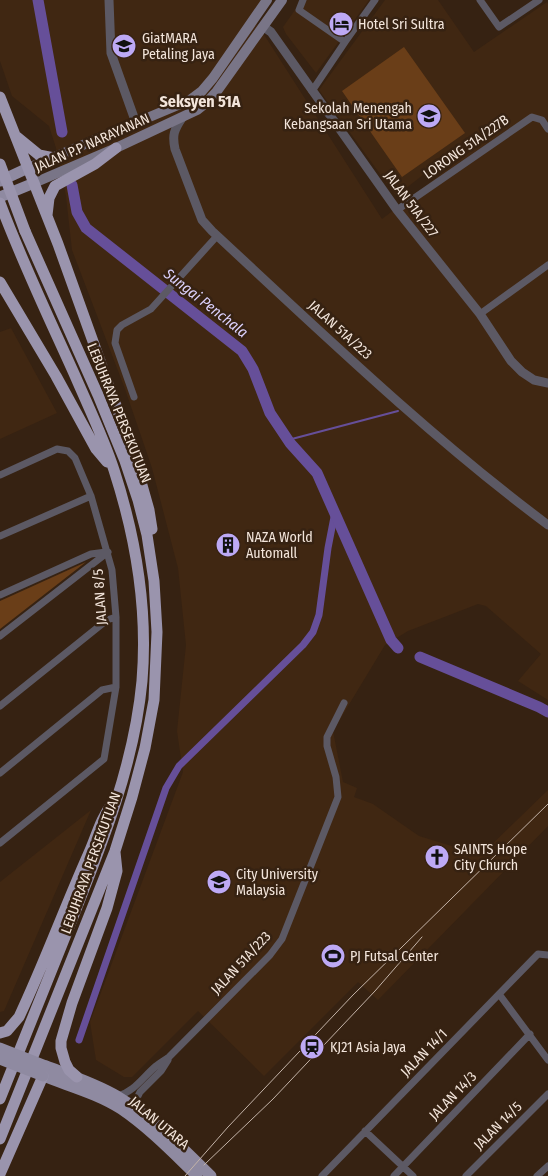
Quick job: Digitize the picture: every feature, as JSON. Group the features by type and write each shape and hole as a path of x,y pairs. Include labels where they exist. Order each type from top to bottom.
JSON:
{"highway":[{"path":"0,98 47,216 134,457 152,528 149,546"},
{"path":"15,136 39,155 54,158"},
{"path":"47,216 49,198 55,186 84,170 116,148"},
{"name":"LEBUHRAYA PERSEKUTUAN","path":"0,164 25,231 98,395 125,461 138,500 149,546 154,581 157,632 154,700 145,748 132,797 115,851 0,1139"},
{"name":"LEBUHRAYA PERSEKUTUAN","path":"0,203 86,400 113,468 130,526 137,562 144,634 142,681 135,728 119,794 101,848 0,1099"},
{"path":"0,282 56,376 96,449 113,468"},
{"path":"0,1033 8,1031 19,1017 63,910 93,844 103,815 119,794"},
{"path":"77,1077 65,1062 61,1041 72,1002 107,908 117,872 115,851"},
{"path":"0,1174 44,1070"}],"main road":[{"name":"JALAN P.P NARAYANAN","path":"28,168 190,100 202,91 268,0"},
{"name":"JALAN P.P NARAYANAN","path":"34,183 116,148 197,110 212,97 282,0"},
{"path":"0,180 28,168"},
{"path":"0,198 34,183"},
{"path":"0,1048 44,1070"},
{"path":"0,1059 44,1070"},
{"name":"JALAN UTARA","path":"44,1070 77,1077 118,1096 139,1111 211,1176"},
{"name":"JALAN UTARA","path":"44,1070 120,1108 197,1176"}],"street":[{"path":"109,0 110,49 136,124"},
{"path":"303,0 298,10 345,42"},
{"path":"312,91 375,0"},
{"path":"480,0 499,27 539,0"},
{"name":"JALAN 51A/227","path":"264,26 271,32 397,210 480,314 511,361 534,380 548,383"},
{"name":"LORONG 51A/227B","path":"397,210 532,117 542,120 548,129"},
{"name":"JALAN 51A/223","path":"182,118 173,137 175,149 202,220 216,236 456,452 548,525"},
{"path":"134,397 115,343 117,330 122,325 143,315 156,304 216,236"},
{"path":"480,314 548,265"},
{"name":"JALAN 8/5","path":"0,475 58,448 68,451 75,458 90,496 108,552 112,570 116,617 116,687 104,759 0,842"},
{"path":"0,536 90,496"},
{"path":"0,595 92,554 108,552"},
{"path":"0,636 108,552"},
{"path":"0,706 107,620 116,617"},
{"path":"0,773 102,690 116,687"},
{"name":"JALAN 51A/223","path":"118,1096 128,1093 136,1087 156,1066 169,1057 271,954 286,931 338,797 336,776 327,746 327,737 344,703"},
{"name":"JALAN 14/1","path":"322,1176 538,954 548,955"},
{"path":"499,994 548,1060"},
{"name":"JALAN 14/3","path":"394,1176 530,1034"},
{"name":"JALAN 51A/223","path":"139,1111 137,1104 140,1092 161,1071 169,1057"},
{"name":"JALAN 14/5","path":"466,1176 548,1094"},
{"path":"365,1131 413,1176"},
{"path":"537,1176 548,1166"}],"shaded area":[{"path":"0,0 262,0 252,16 382,219 479,145 473,136 396,196 319,90 385,0 438,0 474,52 547,2 548,4 548,700 518,681 541,654 486,606 478,604 408,631 385,645 333,731 343,782 357,788 354,797 373,804 419,836 481,855 548,790 548,826 378,1000 358,982 264,1076 198,1011 132,1077 124,1077 96,1060 90,1022 183,772 177,731 186,645 178,568 152,468 125,389 72,250 66,196 56,148 49,126 12,96 0,61"},
{"path":"302,0 369,0 316,73 286,34 283,27"},
{"path":"404,47 465,133 402,177 342,91"},
{"path":"11,328 57,413 0,439 0,332"},
{"path":"86,562 0,629 0,601"},
{"path":"91,810 4,1011 0,1012 0,882"}],"waterway":[{"name":"Sungai Penchala","path":"38,0 62,132"},
{"name":"Sungai Penchala","path":"72,185 77,212 86,228 242,351 253,369 270,413 290,443 317,473 391,640 398,648"},
{"path":"288,440 398,411"},
{"path":"79,1040 166,788 179,766 303,645 313,632 319,615 335,512"},
{"name":"Sungai Penchala","path":"420,657 548,712"}],"tram line":[{"path":"185,1176 228,1127 353,995 548,804"},
{"path":"204,1165 273,1099 375,991 422,937"}],"place":[{"name":"Hotel Sri Sultra","path":"341,24"},
{"name":"GiatMARA Petaling Jaya","path":"124,46"},
{"name":"Sekolah Menengah Kebangsaan Sri Utama","path":"429,116"},
{"name":"NAZA World Automall","path":"228,545"},
{"name":"SAINTS Hope City Church","path":"437,857"},
{"name":"City University Malaysia","path":"219,882"},
{"name":"PJ Futsal Center","path":"333,956"},
{"name":"KJ21 Asia Jaya","path":"312,1047"}],"district":[{"name":"Seksyen 51A","path":"200,101"}]}
